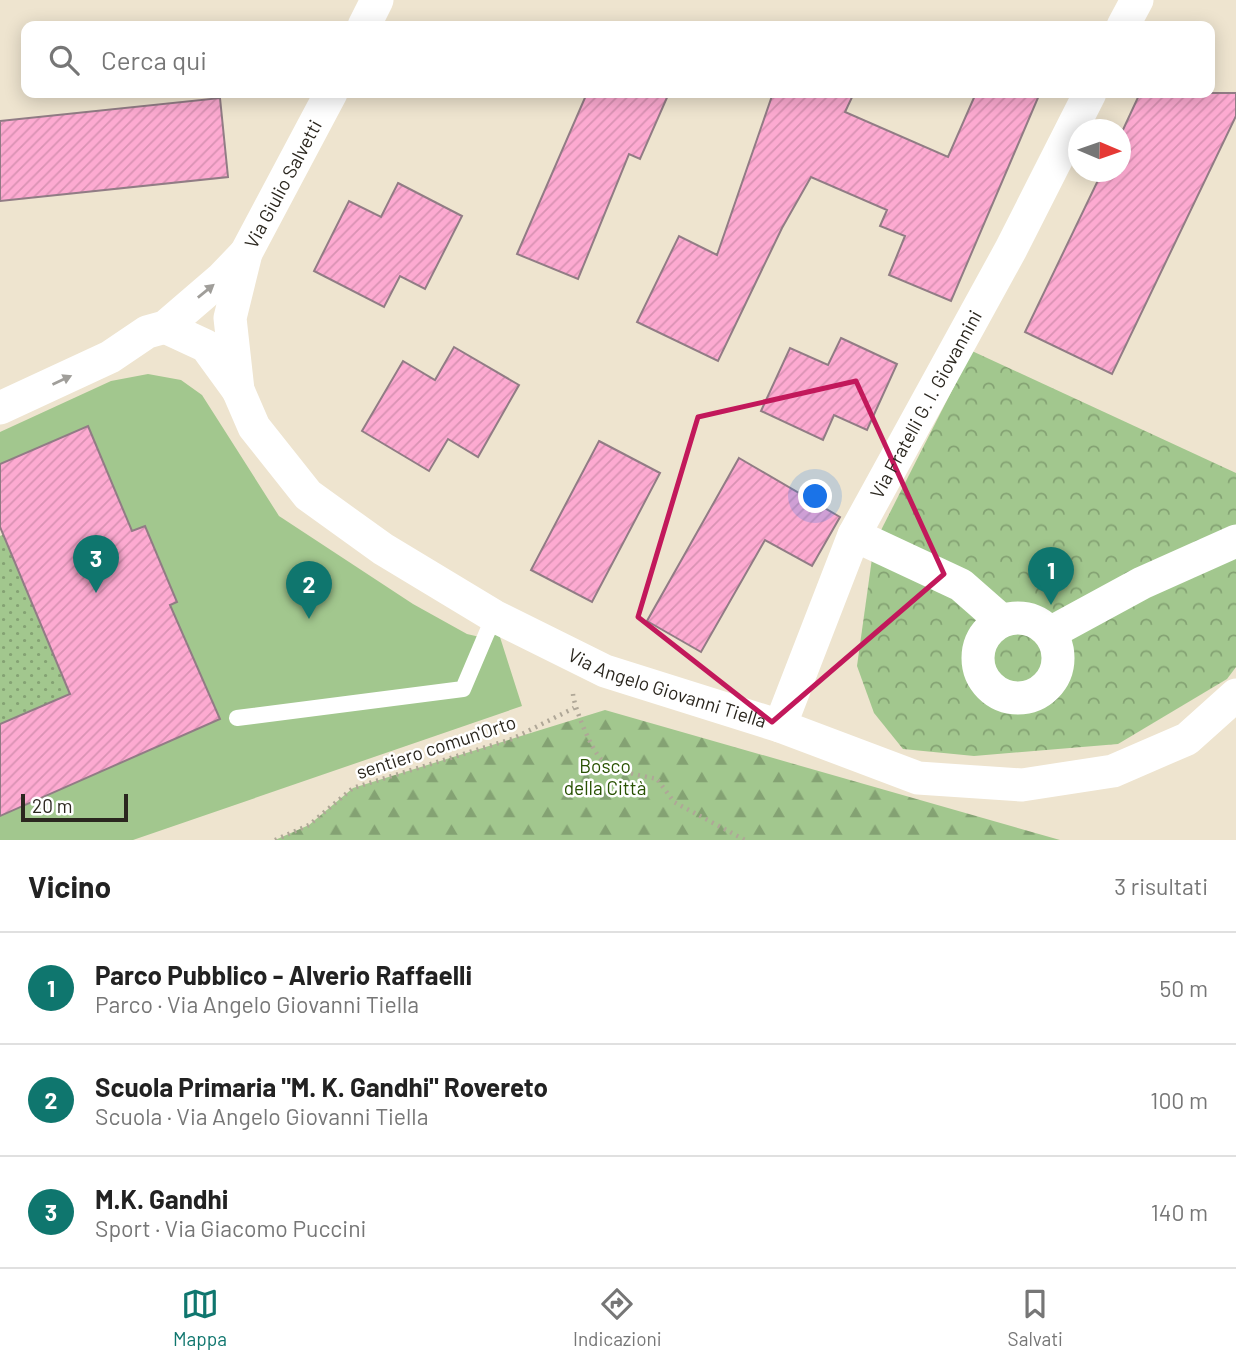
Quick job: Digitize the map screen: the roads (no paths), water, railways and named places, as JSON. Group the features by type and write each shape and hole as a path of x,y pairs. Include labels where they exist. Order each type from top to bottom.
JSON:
{"street":[{"path":"366,21 377,0"},
{"path":"1126,21 1137,0"},
{"name":"Via Giulio Salvetti","path":"230,318 246,253 328,98"},
{"name":"Via Fratelli G. I. Giovannini","path":"780,726 854,535 1011,249 1087,98"},
{"path":"0,408 110,357 147,332 165,327 222,278 246,253"},
{"name":"Via Angelo Giovanni Tiella","path":"230,318 238,390 254,427 308,495 383,550 494,616 605,671 780,726 918,778 1021,785 1113,771 1187,738 1236,695"},
{"path":"165,327 206,346 238,390"},
{"path":"854,535 961,585 1002,621"},
{"path":"1050,633 1142,583 1236,541"},
{"path":"1020,618 1033,620 1050,633 1059,661 1048,686 1036,695 1010,698 995,692 986,684 980,673 978,658 982,640 991,628 1002,621 1020,618"}],"lane":[{"path":"237,718 463,690 494,616"}],"place":[{"name":"M.K. Gandhi","path":"96,593"},
{"name":"Parco Pubblico - Alverio Raffaelli","path":"1051,605"},
{"name":"Scuola Primaria \"M. K. Gandhi\" Rovereto","path":"309,619"}],"park label":[{"name":"Bosco della Città","path":"605,777"}]}
